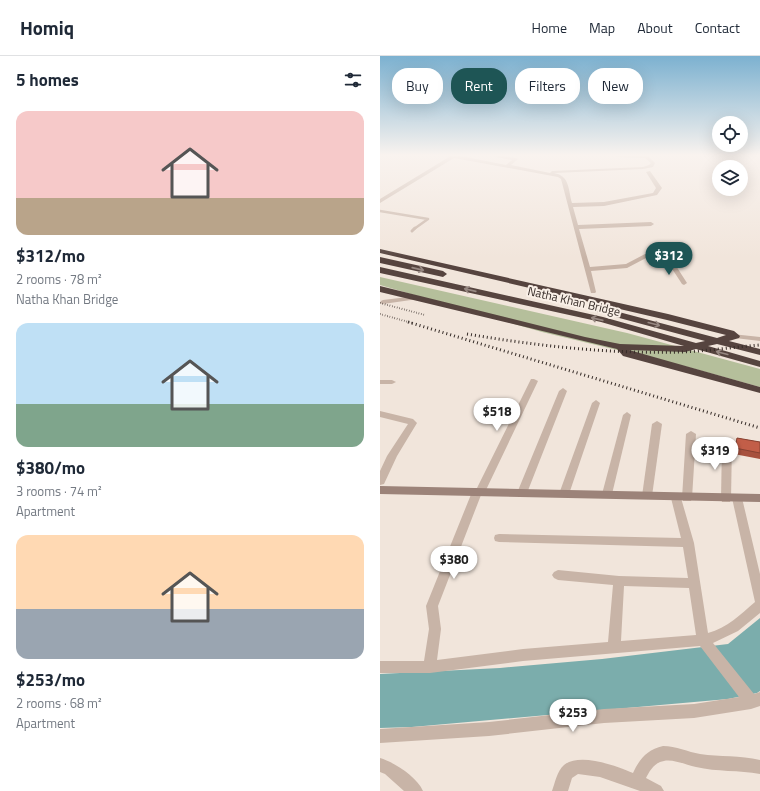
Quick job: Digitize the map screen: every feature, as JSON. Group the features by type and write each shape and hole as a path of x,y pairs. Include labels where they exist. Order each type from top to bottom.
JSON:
{"highway":[{"path":"380,252 668,317 730,333 735,336"},
{"name":"Natha Khan Bridge","path":"380,260 611,312 760,352"},
{"name":"Natha Khan Bridge","path":"380,270 603,320 760,364"},
{"path":"380,289 585,340 620,347 685,349 735,336"},
{"path":"620,347 627,354 760,390"}],"street":[{"path":"380,201 399,189"},
{"path":"566,189 593,292"},
{"path":"570,204 604,204 655,194 658,189"},
{"path":"576,227 651,224"},
{"path":"587,269 627,266 646,256 667,256 684,283"},
{"path":"383,300 407,300 416,298"},
{"path":"735,336 760,339"},
{"path":"430,667 435,630 432,606 478,492 534,381"},
{"path":"380,382 392,382"},
{"path":"522,493 563,392"},
{"path":"564,494 596,403"},
{"path":"380,414 410,421 413,424 392,456 380,481"},
{"path":"608,494 627,415"},
{"path":"646,496 657,424"},
{"path":"691,434 682,498 693,583 703,640 754,701"},
{"path":"727,443 732,498 760,599"},
{"path":"380,490 608,494 682,498 760,498"},
{"path":"499,538 688,543"},
{"path":"558,575 619,581 693,583"},
{"path":"614,648 619,581"},
{"path":"380,667 430,667 523,655 703,640 720,636 740,623 760,605"},
{"path":"380,736 488,729 604,716 694,711 754,701"},
{"path":"637,781 647,762 657,755 667,753 702,761 722,761 760,767"},
{"path":"380,765 389,768 414,791"},
{"path":"560,791 566,775 571,769 578,767 610,772 637,781 656,791"}],"lane":[{"path":"380,211 428,219 412,231"}],"green space":[{"path":"380,277 627,333 760,369 760,387 688,367 542,332 380,285"}],"water":[{"path":"760,618 760,691 757,693 728,699 412,727 380,728 380,674 500,668 602,659 728,644"}],"building":[{"path":"737,438 760,442 760,453 735,448"}],"railway":[{"path":"380,303 425,315"},
{"path":"380,314 412,323"},
{"path":"408,322 760,428"},
{"path":"467,334 520,342 627,352 691,351 760,345"}]}
